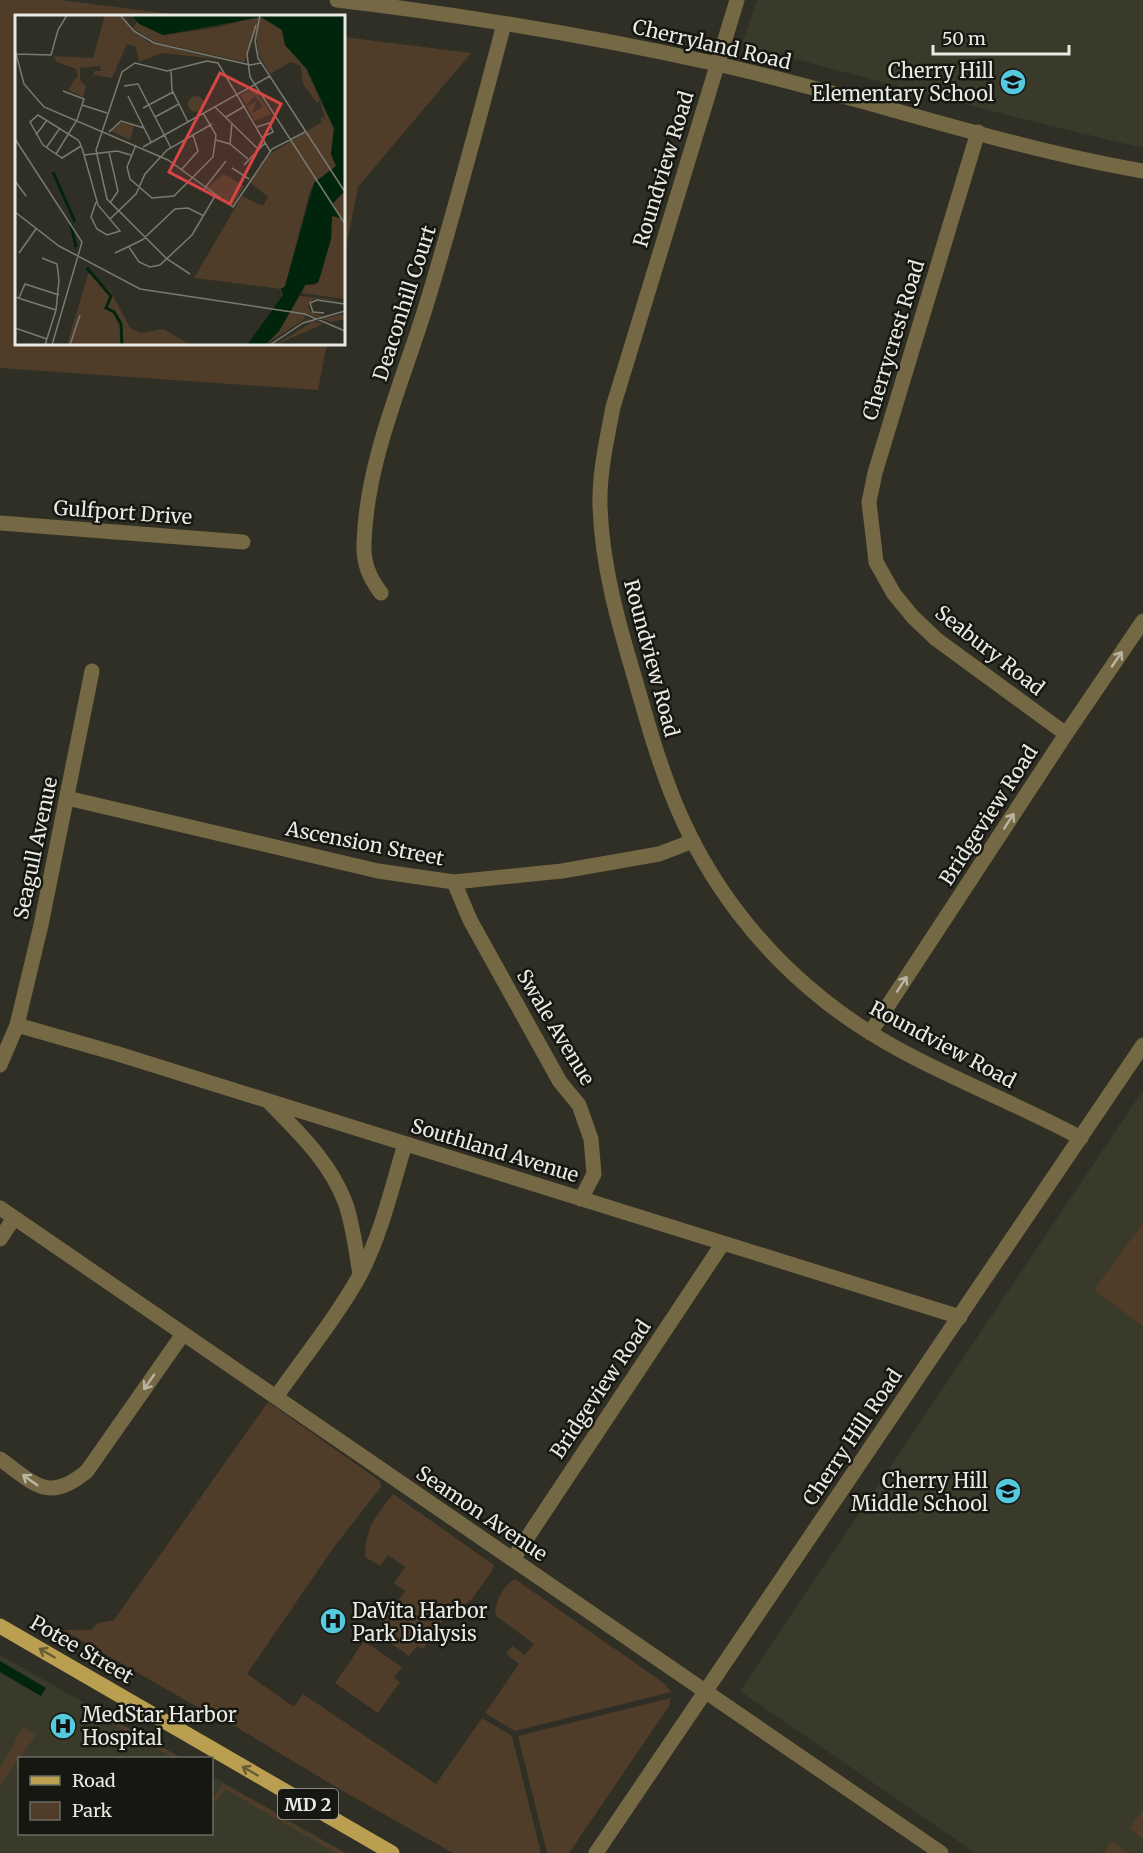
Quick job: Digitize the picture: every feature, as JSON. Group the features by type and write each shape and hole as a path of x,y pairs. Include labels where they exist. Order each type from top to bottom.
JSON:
{"main road":[{"name":"Potee Street","path":"0,1626 392,1853"}],"street":[{"name":"Cherryland Road","path":"337,0 504,24 717,64 978,132 1040,151 1143,171"},
{"name":"Roundview Road","path":"737,0 613,407 603,456 600,504 605,559 614,608 659,760 676,806 715,879 737,911 777,959 825,1001 870,1033 967,1084 1081,1138"},
{"name":"Deaconhill Court","path":"381,593 371,579 366,566 364,545 371,482 382,437 445,246 504,24"},
{"name":"Cherrycrest Road","path":"876,562 869,501 874,474 978,132"},
{"name":"Gulfport Drive","path":"0,524 243,542"},
{"name":"Seabury Road","path":"876,562 894,594 913,617 936,639 1066,734"},
{"name":"Bridgeview Road","path":"870,1033 1143,621"},
{"name":"Seagull Avenue","path":"0,1065 17,1025 41,925 93,671"},
{"name":"Ascension Street","path":"67,798 378,871 454,882 562,872 659,854 693,841"},
{"name":"Swale Avenue","path":"454,882 470,920 554,1072 579,1105 591,1140 594,1174 581,1199"},
{"name":"Southland Avenue","path":"17,1025 115,1053 960,1317"},
{"name":"Cherry Hill Road","path":"596,1853 1143,1045"},
{"path":"268,1101 310,1144 328,1169 345,1203 360,1274"},
{"path":"276,1397 340,1308 360,1274 374,1244 405,1144"},
{"name":"Seamon Avenue","path":"0,1208 941,1853"},
{"path":"0,1239 14,1218"},
{"name":"Bridgeview Road","path":"513,1559 723,1243"},
{"path":"0,1459 40,1487 52,1489 65,1486 87,1471 183,1334"}],"shaded area":[{"name":"Cherry Hill Elementary School","path":"757,0 1143,0 1143,148 742,45"},
{"name":"Cherry Hill Middle School","path":"1143,1090 1143,1853 975,1853 740,1691"},
{"name":"MedStar Harbor Hospital","path":"0,1655 180,1757 18,1757 18,1835 213,1835 213,1777 346,1853 0,1853"},
{"path":"0,1661 46,1688 41,1696 0,1672"}],"green space":[{"path":"0,0 60,0 180,15 15,15 15,345 327,345 318,390 0,368"},
{"path":"345,37 471,53 358,187 345,254"},
{"path":"1143,1223 1143,1326 1094,1290"},
{"path":"268,1402 380,1481 381,1487 334,1547 247,1674 294,1707 303,1694 436,1784 482,1718 512,1736 541,1853 453,1853 341,1790 213,1713 206,1712 63,1630 91,1630 98,1623 114,1620"},
{"path":"393,1494 494,1565 472,1599 442,1621 423,1649 417,1646 409,1656 390,1643 396,1634 382,1622 405,1591 394,1583 405,1567 388,1555 380,1566 365,1557 370,1529 376,1516"},
{"path":"515,1579 665,1684 671,1692 515,1731 485,1713 519,1664 506,1654 512,1646 525,1655 534,1644 496,1616 496,1606 500,1595"},
{"path":"364,1641 402,1667 394,1678 400,1682 378,1713 335,1683"},
{"path":"671,1698 669,1706 569,1853 547,1853 518,1736"},
{"path":"85,1704 179,1757 171,1757 83,1707"},
{"path":"23,1727 36,1735 20,1757 18,1757 18,1760 0,1786 0,1768"},
{"path":"223,1784 345,1853 336,1853 225,1789 216,1802 213,1799"},
{"path":"1143,1810 1143,1839 1129,1828"},
{"path":"1112,1841 1127,1853 1103,1853"}],"place":[{"name":"Cherry Hill Elementary School","path":"1013,82"},
{"name":"Cherry Hill Middle School","path":"1008,1491"},
{"name":"DaVita Harbor Park Dialysis","path":"333,1621"},
{"name":"MedStar Harbor Hospital","path":"63,1726"}]}
